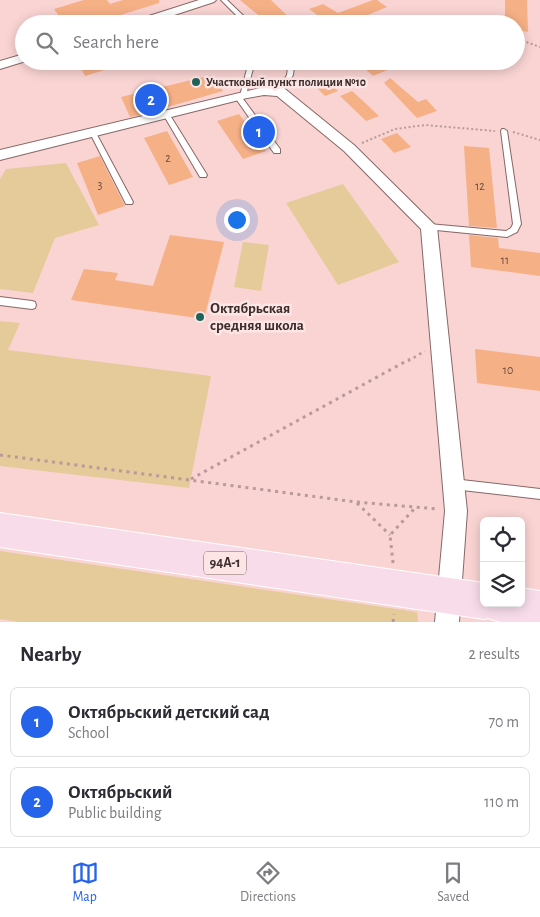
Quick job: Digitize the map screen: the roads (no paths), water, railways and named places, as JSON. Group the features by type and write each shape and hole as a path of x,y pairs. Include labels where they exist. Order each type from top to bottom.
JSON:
{"main road":[{"name":"94А-1","path":"0,530 394,588 448,609 480,602"},
{"path":"522,607 540,610"}],"street":[{"path":"161,15 210,0"},
{"path":"0,65 15,61"},
{"path":"0,155 240,96 264,91 280,92 349,148 430,227 452,484 456,511 448,609"}],"lane":[{"path":"224,0 240,15"},
{"path":"249,70 240,96 277,151"},
{"path":"280,92 291,70"},
{"path":"166,114 203,175"},
{"path":"430,227 507,234 514,230 517,224 504,131"},
{"path":"93,133 128,202"},
{"path":"0,301 32,305"},
{"path":"452,484 540,494"}],"place":[{"name":"Участковый пункт полиции №10","path":"196,82"},
{"name":"Октябрьский","path":"151,100"},
{"name":"Октябрьский детский сад","path":"259,132"},
{"name":"Октябрьская средняя школа","path":"200,317"}]}
